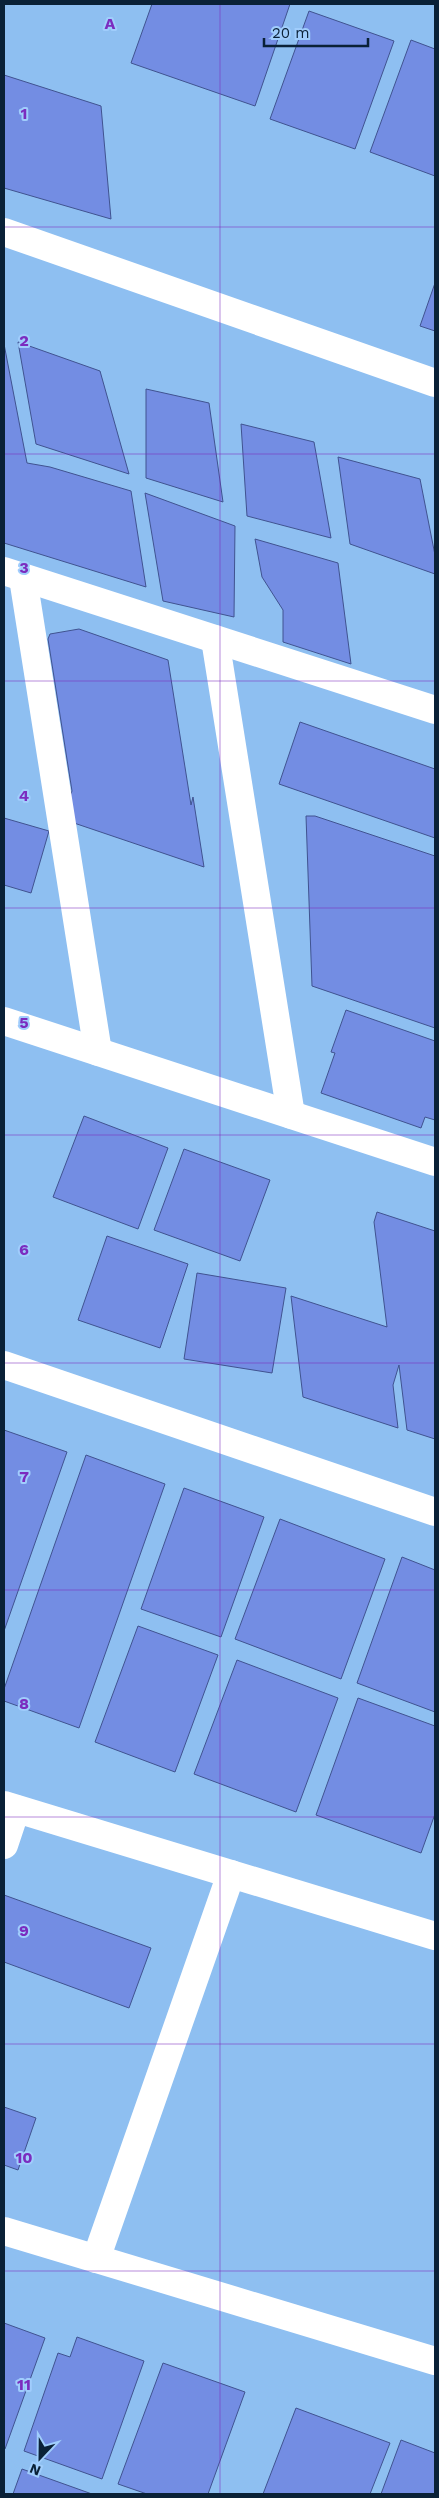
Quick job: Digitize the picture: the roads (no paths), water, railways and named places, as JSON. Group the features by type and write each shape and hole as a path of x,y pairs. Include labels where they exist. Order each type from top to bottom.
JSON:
{"street":[{"path":"4,232 435,383"},
{"path":"98,1052 13,574 435,710"},
{"path":"215,639 291,1115"},
{"path":"4,1021 435,1162"},
{"path":"4,1365 435,1512"},
{"path":"4,1845 10,1807 435,1936"},
{"path":"96,2259 231,1874"},
{"path":"4,2231 435,2361"}]}
